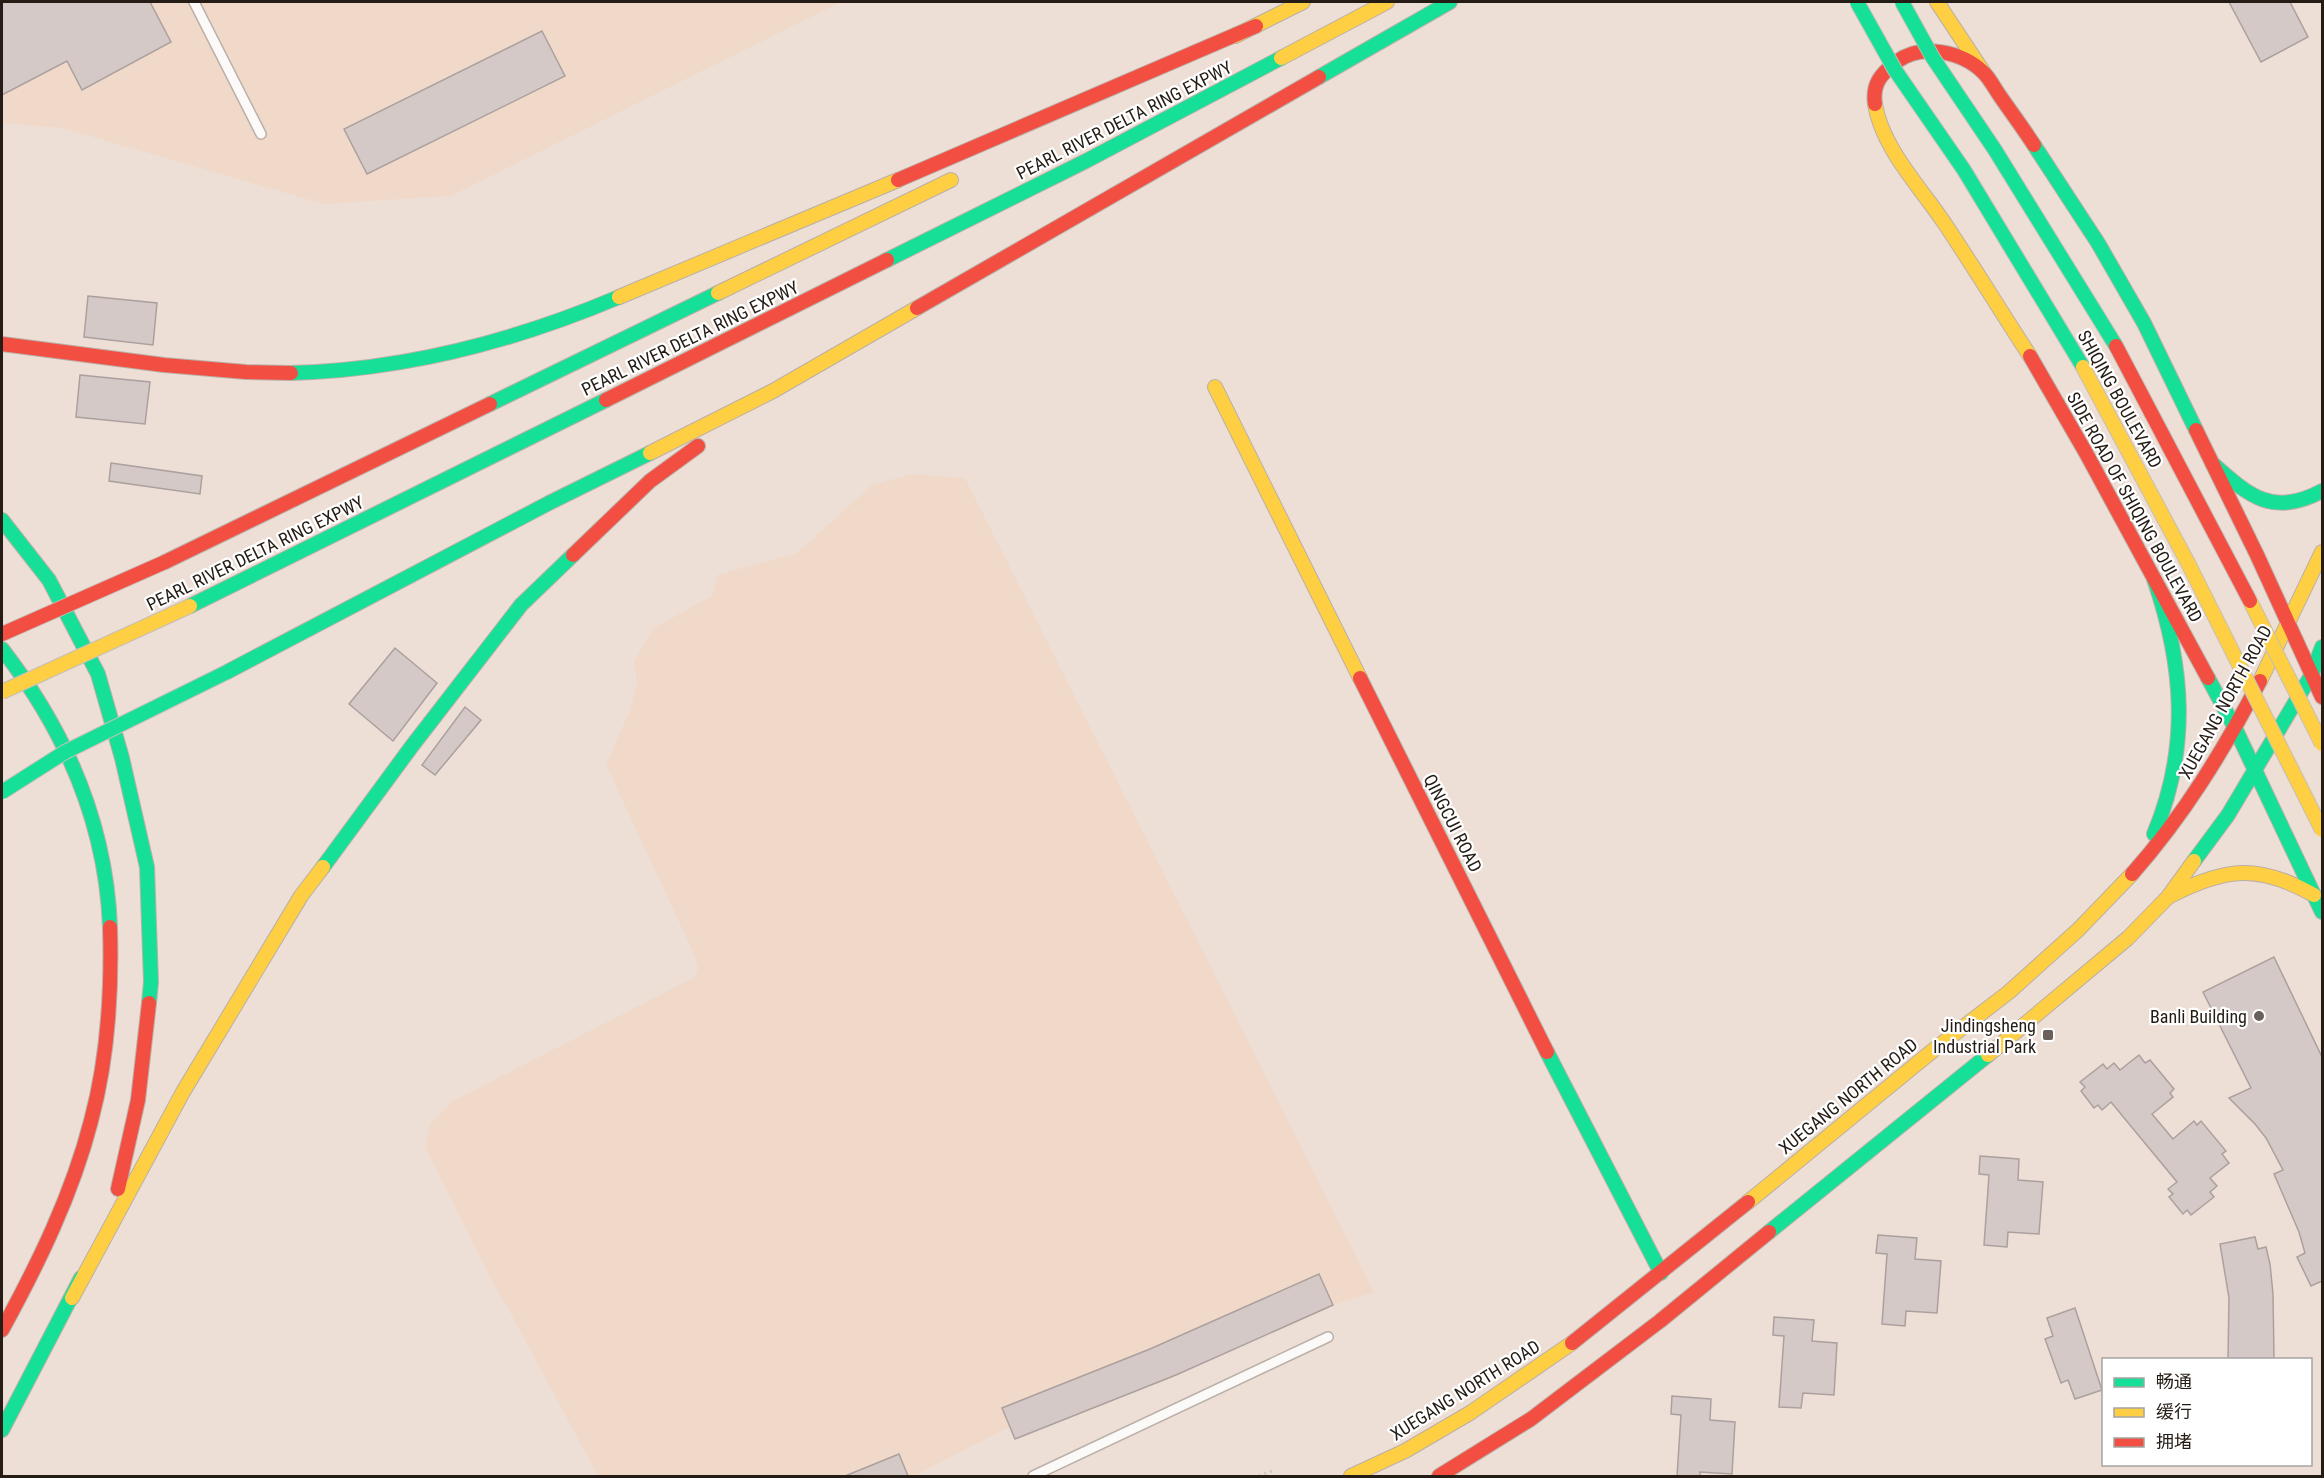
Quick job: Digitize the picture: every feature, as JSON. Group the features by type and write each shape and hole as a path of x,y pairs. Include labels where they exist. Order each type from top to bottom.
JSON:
{"main road":[{"name":"PEARL RIVER DELTA RING EXPWY","path":"1080,117 1303,2"},
{"name":"PEARL RIVER DELTA RING EXPWY","path":"2,692 190,606 1086,161 1387,2"},
{"path":"2,792 65,752 227,672 538,509 773,391 1450,2"},
{"name":"SHIQING BOULEVARD","path":"1857,2 1895,70 1964,170 2080,360 2188,563 2322,830"},
{"name":"SHIQING BOULEVARD","path":"1902,2 1934,58 1995,150 2114,342 2221,543 2322,744"},
{"path":"1937,2 2098,243 2144,323 2322,697"},
{"path":"2,344 130,361 248,373 296,374 390,363 524,334 562,321 1099,95 1256,26"},
{"name":"SIDE ROAD OF SHIQING BOULEVARD","path":"1984,73 1966,61 1947,53 1925,51 1903,57 1881,74 1874,96 1877,117 1885,138 1946,225 2042,375 2235,728 2322,912"},
{"name":"PEARL RIVER DELTA RING EXPWY","path":"2,634 165,562 963,174"},
{"name":"QINGCUI ROAD","path":"1215,387 1574,1106 1661,1273"},
{"path":"2,1430 183,1092 301,896 412,746 521,605 650,481 773,391"},
{"path":"2213,464 2248,492 2268,503 2283,505 2302,501 2322,491"},
{"path":"2,520 49,580 98,674 122,758 147,867 151,981 138,1100 114,1207 72,1298"},
{"name":"XUEGANG NORTH ROAD","path":"1351,1476 1405,1451 1470,1413 1570,1344 1661,1273 1936,1048 1981,1016 2086,923 2153,850 2198,789 2235,728 2289,624 2322,552"},
{"path":"2137,867 2157,828 2171,786 2177,742 2179,705 2177,669 2170,632 2154,579"},
{"path":"1439,1476 1531,1419 1660,1321 2075,984 2128,938 2168,897 2228,815 2312,674 2322,647"},
{"path":"2,649 16,666 47,715 73,765 90,810 102,859 108,909 109,969 107,1034 93,1115 66,1197 32,1277 2,1330"},
{"path":"2168,897 2207,879 2245,871 2283,879 2313,895"}],"lane":[{"path":"194,2 261,134"},
{"path":"1033,1476 1328,1337"}],"path":[{"path":"1259,1476 1274,1470"}],"shaded area":[{"path":"2,2 841,2 451,196 324,204 62,128 2,123"},
{"path":"912,474 965,478 1374,1292 1333,1305 1163,1380 1015,1439 1009,1427 914,1476 598,1476 490,1277 425,1147 430,1124 451,1102 693,978 698,968 694,954 606,765 630,710 637,683 634,661 654,628 712,596 717,575 797,553 872,485"}],"building":[{"path":"2,2 150,2 171,42 82,90 67,61 2,95"},
{"path":"2229,2 2290,2 2308,37 2261,62"},
{"path":"542,31 565,76 367,174 344,129"},
{"path":"88,296 157,303 153,345 84,337"},
{"path":"80,375 150,382 145,424 76,417"},
{"path":"111,463 202,476 200,494 109,481"},
{"path":"395,648 437,683 393,741 349,704"},
{"path":"465,707 481,720 435,775 422,765"},
{"path":"2274,957 2322,1057 2322,1281 2311,1286 2297,1257 2305,1253 2299,1232 2274,1174 2283,1170 2266,1138 2229,1098 2251,1088 2203,992"},
{"path":"2139,1055 2145,1063 2150,1060 2174,1089 2170,1093 2173,1097 2152,1114 2173,1139 2194,1121 2197,1125 2201,1121 2226,1151 2222,1154 2229,1163 2210,1178 2217,1186 2210,1192 2214,1197 2191,1215 2187,1210 2183,1214 2169,1197 2173,1194 2168,1189 2177,1182 2111,1102 2102,1110 2098,1105 2094,1108 2081,1091 2085,1087 2080,1082 2103,1064 2107,1069 2114,1063 2120,1070"},
{"path":"1980,1156 2019,1159 2018,1180 2043,1182 2039,1234 2008,1232 2007,1247 1984,1245 1989,1175 1979,1174"},
{"path":"1878,1235 1917,1238 1915,1259 1941,1261 1937,1313 1906,1311 1905,1326 1882,1324 1887,1254 1876,1253"},
{"path":"2255,1237 2258,1249 2266,1247 2273,1294 2274,1358 2228,1358 2229,1298 2220,1244"},
{"path":"1319,1274 1333,1305 1176,1375 1015,1439 1002,1408 1150,1349"},
{"path":"2075,1308 2102,1390 2075,1399 2068,1380 2061,1383 2045,1339 2053,1336 2047,1318"},
{"path":"1774,1317 1814,1320 1812,1341 1837,1343 1834,1395 1803,1393 1801,1408 1779,1407 1784,1336 1773,1335"},
{"path":"1672,1396 1711,1399 1710,1420 1735,1422 1732,1474 1700,1472 1700,1476 1677,1476 1681,1415 1671,1414"},
{"path":"899,1454 908,1476 845,1476"}],"traffic: fast":[{"path":"1319,77 1450,2"},
{"path":"1857,2 1895,70 1964,170 2083,367"},
{"path":"1902,2 1933,58 1995,150 2116,346"},
{"path":"887,260 1086,161 1281,58"},
{"path":"2034,145 2098,243 2144,323 2196,430"},
{"path":"490,404 718,293"},
{"path":"291,373 376,366 459,350 540,327 619,297"},
{"path":"190,606 606,400"},
{"path":"227,672 549,503 650,453"},
{"path":"2213,464 2239,486 2263,500 2276,503 2290,502 2305,499 2322,491"},
{"path":"2,520 49,580 98,674 122,758 147,867 151,982 149,1003"},
{"path":"323,867 412,746 521,605 573,555"},
{"path":"2154,579 2172,643 2179,707 2178,738 2173,770 2166,802 2154,834"},
{"path":"2194,861 2228,815 2312,674 2322,647"},
{"path":"2,649 45,712 78,780 91,815 100,852 107,889 110,927"},
{"path":"2,792 65,752 227,672"},
{"path":"2208,678 2235,728 2322,912"},
{"path":"1547,1052 1661,1273"},
{"path":"1769,1232 1988,1055"},
{"path":"2,1430 81,1278"}],"traffic: slow":[{"path":"1235,36 1303,2"},
{"path":"1281,58 1387,2"},
{"path":"1937,2 1984,73"},
{"path":"1875,104 1879,121 1895,153 1947,227 2030,356"},
{"path":"619,297 898,180"},
{"path":"718,293 951,180"},
{"path":"650,453 773,391 917,308"},
{"path":"2083,367 2188,563 2322,830"},
{"path":"1215,387 1360,678"},
{"path":"2260,681 2322,552"},
{"path":"2250,601 2322,744"},
{"path":"2,692 190,606"},
{"path":"1988,1055 2128,938 2168,897 2194,861"},
{"path":"72,1298 183,1092 301,896 323,867"},
{"path":"2170,896 2208,879 2242,873 2276,878 2314,895"},
{"path":"1748,1202 1936,1048 2009,992 2078,930 2132,874"},
{"path":"1351,1476 1405,1451 1470,1413 1572,1343"}],"traffic: jam":[{"path":"898,180 1256,26"},
{"path":"1875,104 1876,85 1896,62 1906,56 1929,51 1953,55 1975,65 1986,75 2034,145"},
{"path":"917,308 1319,77"},
{"path":"606,400 887,260"},
{"path":"2,344 164,365 246,372 291,373"},
{"path":"2116,346 2250,601"},
{"path":"2030,356 2086,453 2208,678"},
{"path":"165,562 490,404"},
{"path":"2196,430 2257,555 2322,697"},
{"path":"573,555 650,481 698,446"},
{"path":"2,634 165,562"},
{"path":"1360,678 1547,1052"},
{"path":"2132,874 2169,828 2202,781 2260,681"},
{"path":"2,1330 53,1228 74,1176 91,1121 108,1025 110,927"},
{"path":"118,1189 138,1100 149,1003"},
{"path":"1572,1343 1748,1202"},
{"path":"1439,1476 1531,1419 1660,1321 1769,1232"}],"place":[{"name":"Banli Building","path":"2259,1016"},
{"name":"Jindingsheng Industrial Park","path":"2048,1035"}]}
